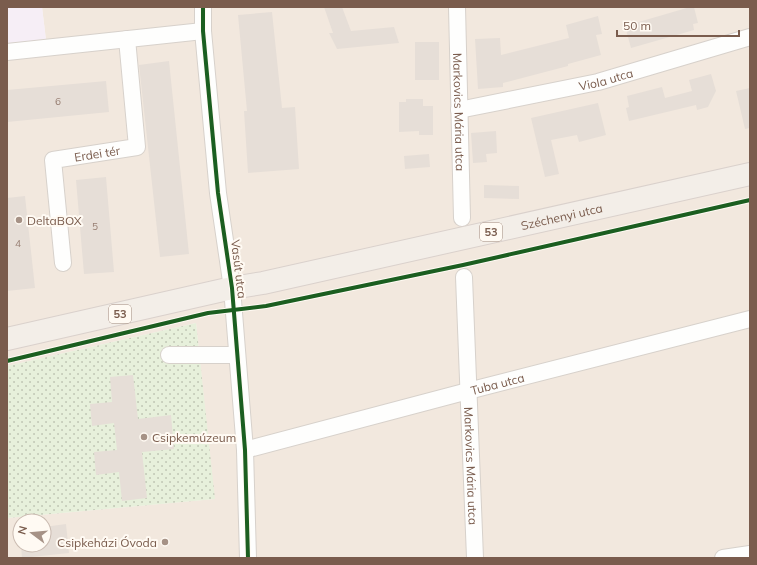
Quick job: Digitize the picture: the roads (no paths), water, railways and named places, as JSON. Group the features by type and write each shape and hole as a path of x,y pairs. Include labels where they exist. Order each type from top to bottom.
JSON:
{"main road":[{"name":"Széchenyi utca","path":"232,288 263,283 750,174"},
{"name":"53","path":"7,339 232,288"}],"street":[{"name":"Vasút utca","path":"202,7 218,193 232,288 245,450 248,558"},
{"name":"Markovics Mária utca","path":"457,7 462,218"},
{"path":"7,52 203,31"},
{"name":"Viola utca","path":"459,110 598,82 750,37"},
{"name":"Erdei tér","path":"63,263 53,160 137,147 127,39"},
{"name":"Markovics Mária utca","path":"464,277 475,558"},
{"name":"Tuba utca","path":"245,450 750,319"},
{"path":"169,355 237,355"},
{"path":"723,558 750,554"}],"place":[{"name":"DeltaBOX","path":"19,220"},
{"name":"Csipkemúzeum","path":"144,437"},
{"name":"Csipkeházi Óvoda","path":"165,542"}]}
